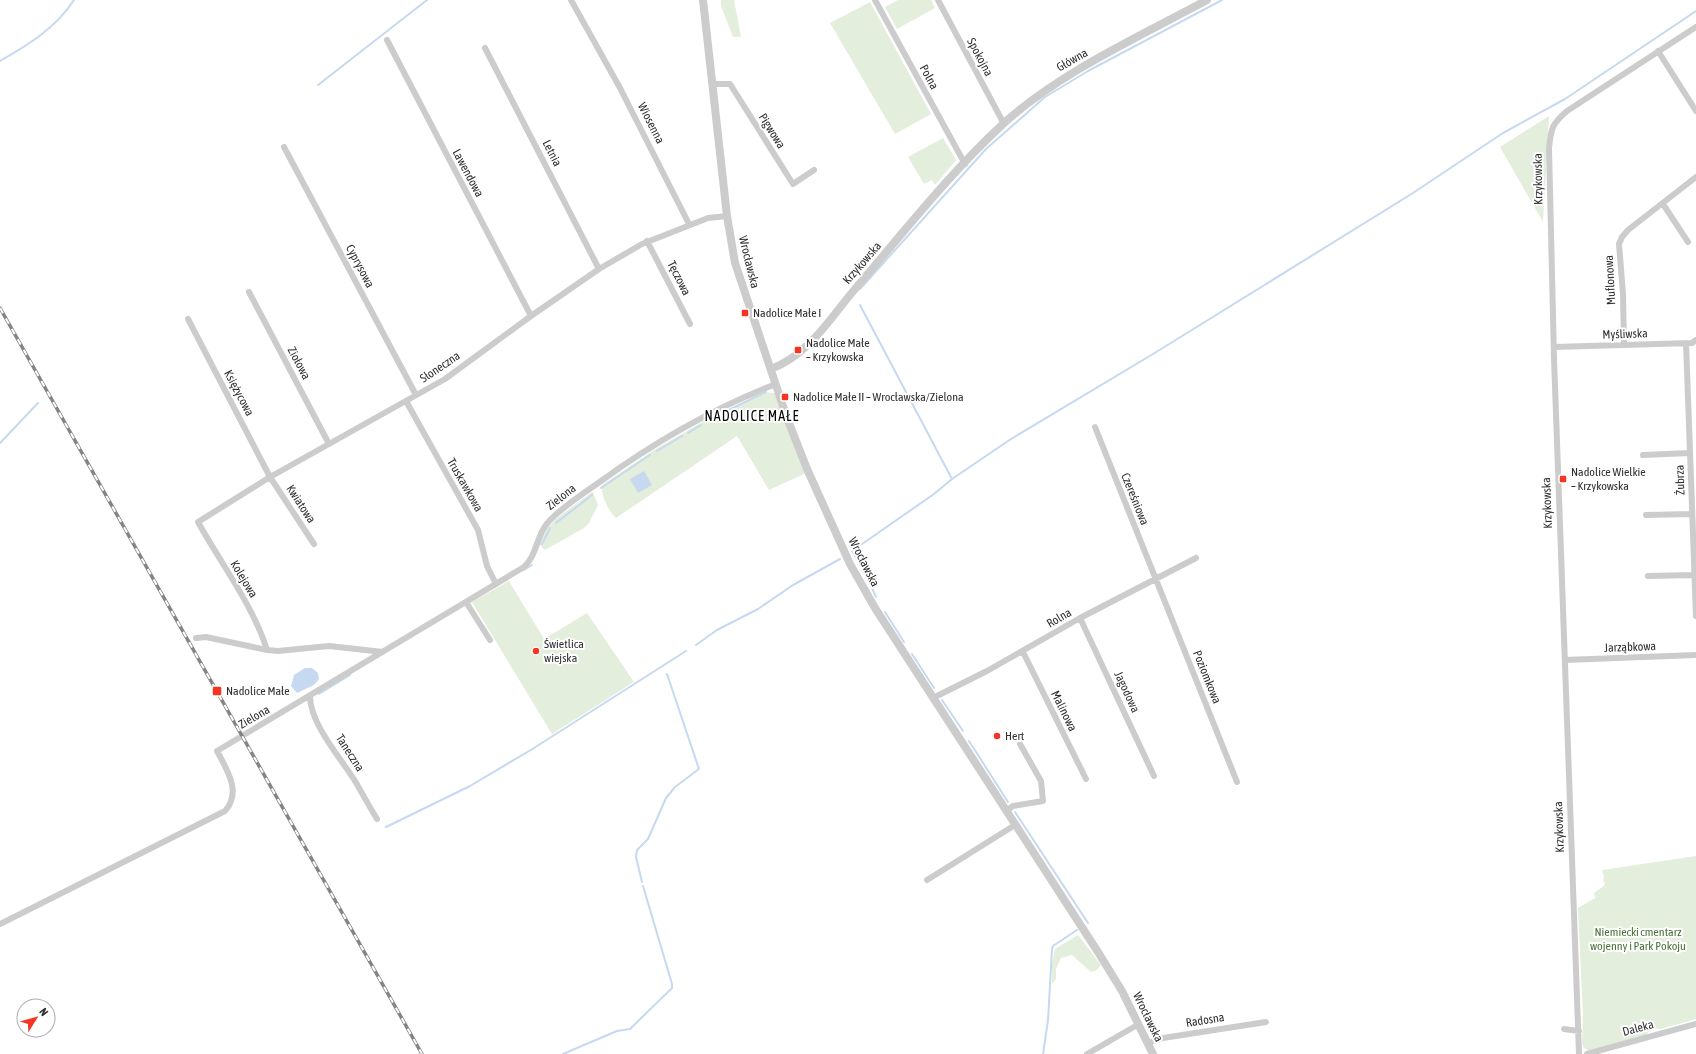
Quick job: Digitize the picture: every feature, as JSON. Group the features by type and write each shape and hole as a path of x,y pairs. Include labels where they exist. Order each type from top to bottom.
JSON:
{"street":[{"name":"Wiosenna","path":"571,0 620,88 690,224"},
{"name":"Wrocławska","path":"703,0 727,216 734,263 787,418 807,469 850,564 888,629 1094,945 1122,991 1153,1054"},
{"name":"Polna","path":"875,0 965,164"},
{"name":"Spokojna","path":"938,0 1004,124"},
{"name":"Główna","path":"965,164 1004,124 1058,82 1086,65 1207,0"},
{"name":"Krzykowska","path":"1579,1054 1554,347 1549,148 1551,129 1556,120 1567,111 1696,27"},
{"name":"Lawendowa","path":"387,40 530,316"},
{"name":"Letnia","path":"485,48 599,269"},
{"path":"1658,51 1696,111"},
{"name":"Pigwowa","path":"712,84 730,84 793,184 814,170"},
{"name":"Cyprysowa","path":"284,147 416,395"},
{"name":"Krzykowska","path":"771,369 780,365 810,344 948,181 965,164"},
{"name":"Muflonowa","path":"1624,345 1623,294 1619,244 1622,237 1628,230 1696,178"},
{"path":"1663,204 1688,242"},
{"path":"690,224 708,218 727,216"},
{"name":"Słoneczna","path":"198,522 270,477 445,379 530,316 599,269 647,241 690,224"},
{"name":"Tęczowa","path":"647,241 690,324"},
{"name":"Ziołowa","path":"250,292 329,444"},
{"name":"Księżycowa","path":"188,319 270,477"},
{"name":"Myśliwska","path":"1554,347 1693,343"},
{"name":"Żubrza","path":"1693,343 1690,453 1696,616"},
{"name":"Zielona","path":"0,924 225,811 233,800 233,786 217,751 310,697 517,572 531,560 539,538 549,521 625,464 682,429 756,392 776,384"},
{"name":"Truskawkowa","path":"406,401 478,530 487,566 496,584"},
{"name":"Czereśniowa","path":"1095,427 1155,580"},
{"path":"1643,455 1690,453"},
{"name":"Kwiatowa","path":"270,477 314,544"},
{"path":"1646,515 1692,514"},
{"name":"Kolejowa","path":"198,522 247,606 263,638 267,650"},
{"name":"Rolna","path":"934,701 1023,652 1080,618 1196,558"},
{"path":"1648,576 1695,575"},
{"name":"Poziomkowa","path":"1155,580 1238,782"},
{"path":"466,602 490,640"},
{"name":"Jagodowa","path":"1080,618 1154,776"},
{"path":"196,638 206,637 267,650 329,646 383,652"},
{"name":"Malinowa","path":"1023,652 1086,779"},
{"name":"Jarząbkowa","path":"1565,660 1696,655"},
{"name":"Taneczna","path":"310,697 310,706 324,733 355,781 377,819"},
{"path":"1006,811 1013,806 1043,801 1041,781 1020,744"},
{"path":"927,880 1015,825"},
{"name":"Radosna","path":"1148,1043 1163,1038 1266,1022"},
{"path":"1087,1054 1139,1024"},
{"name":"Daleka","path":"1587,1054 1696,1024"},
{"path":"1564,1029 1578,1031"}],"green space":[{"path":"721,0 734,0 741,37 733,37 721,6"},
{"path":"898,0 931,0 935,8 897,29 885,7"},
{"path":"870,2 931,114 895,134 830,23"},
{"path":"1549,116 1543,222 1500,147"},
{"path":"943,138 956,160 935,185 932,180 924,184 908,157"},
{"path":"763,392 775,393 804,474 769,490 737,436 616,518 613,515 602,493 602,485 654,450 704,421"},
{"path":"592,492 598,505 589,523 584,528 545,550 540,543 548,527 557,518"},
{"path":"509,581 544,639 587,613 634,682 552,734 472,602"},
{"name":"Niemiecki cmentarz wojenny i Park Pokoju","path":"1696,856 1696,1019 1661,1029 1652,1028 1645,1036 1589,1051 1584,1048 1582,1043 1583,1016 1578,908 1595,898 1594,893 1604,886 1605,883 1603,881 1604,877 1602,870"},
{"path":"1078,935 1101,965 1097,970 1091,972 1072,955 1061,958 1056,969 1056,979 1052,984 1052,964 1055,949"}],"water":[{"path":"644,471 652,485 638,493 630,479"},
{"path":"305,668 312,668 318,673 319,679 314,685 297,693 291,686 294,675"}],"waterway":[{"path":"0,61 41,35 59,19 74,0"},
{"path":"318,85 427,0"},
{"path":"860,289 986,149 1045,97 1088,71 1222,0"},
{"path":"876,597 866,574 852,551 934,494 952,479 1011,439 1153,354 1413,193 1503,133 1565,99 1696,11"},
{"path":"860,305 952,479"},
{"path":"706,421 766,392"},
{"path":"0,443 38,403"},
{"path":"688,433 701,425"},
{"path":"657,451 682,436"},
{"path":"601,488 650,455"},
{"path":"556,523 592,495"},
{"path":"542,544 550,528"},
{"path":"696,645 717,630 758,609 793,585 840,559"},
{"path":"524,570 532,565"},
{"path":"885,612 904,642"},
{"path":"386,827 470,786 534,748 686,651"},
{"path":"912,654 934,688"},
{"path":"642,882 636,857 637,850 648,839 666,798 675,787 699,769 667,674"},
{"path":"319,694 350,675"},
{"path":"942,700 963,731"},
{"path":"969,741 1008,802"},
{"path":"1015,812 1088,923"},
{"path":"563,1054 617,1031 630,1029 672,988 643,886"},
{"path":"1043,1054 1048,1020 1052,949 1053,946 1077,930"}],"railway":[{"path":"0,308 422,1054"}],"place":[{"name":"Nadolice Małe I","path":"745,313"},
{"name":"Nadolice Małe – Krzykowska","path":"798,350"},
{"name":"Nadolice Małe II – Wrocławska/Zielona","path":"785,397"},
{"name":"Nadolice Wielkie – Krzykowska","path":"1563,479"},
{"name":"Świetlica wiejska","path":"536,651"},
{"name":"Nadolice Małe","path":"217,691"},
{"name":"Hert","path":"997,736"}],"district":[{"name":"NADOLICE MAŁE","path":"752,416"}]}
